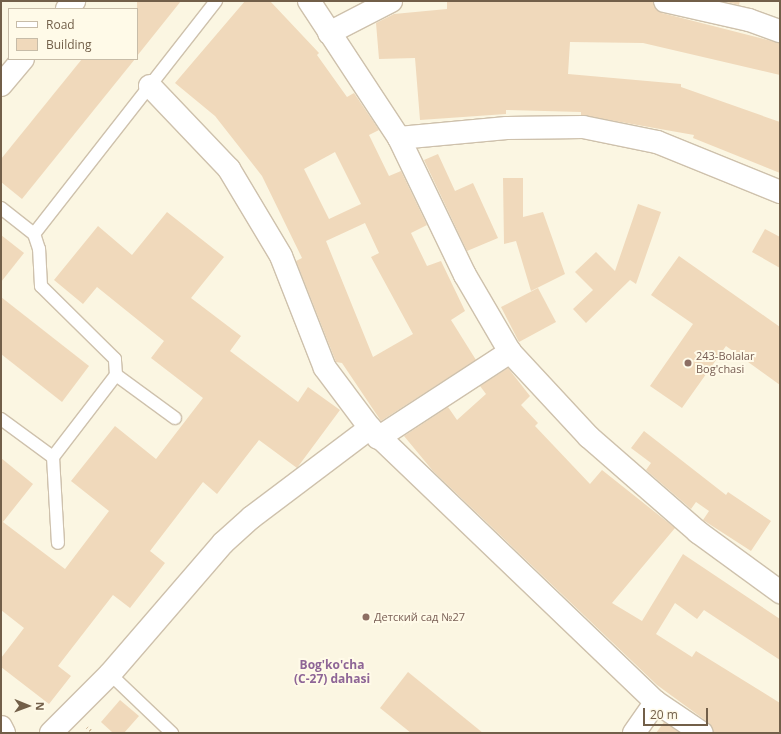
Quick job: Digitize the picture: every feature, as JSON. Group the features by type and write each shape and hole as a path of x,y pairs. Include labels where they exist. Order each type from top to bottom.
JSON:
{"street":[{"path":"309,1 399,138 464,275 510,352 589,437 698,532 780,592"},
{"path":"329,33 391,1"},
{"path":"665,1 751,10 780,31"},
{"path":"1,85 22,60"},
{"path":"150,86 229,169 281,256 325,368 374,433 656,702 702,733"},
{"path":"399,138 507,128 583,127 657,142 780,192"},
{"path":"51,733 110,674 223,543 374,433 510,352"},
{"path":"634,733 656,702"},
{"path":"1,727 4,733"}],"lane":[{"path":"34,234 216,1"},
{"path":"1,208 34,234 40,249 41,286 115,359 116,375 53,457 58,543"},
{"path":"116,375 175,418"},
{"path":"1,419 53,457"},
{"path":"110,674 172,733"}],"building":[{"path":"137,1 181,1 138,55 138,8"},
{"path":"245,1 270,1 319,53 317,55 347,97 354,93 379,130 369,135 389,176 401,171 427,225 411,233 427,266 441,261 465,311 451,320 476,360 381,421 342,363 336,362 296,261 302,258 262,176 215,116 175,83","holes":["335,152 361,204 329,219 304,169","365,223 379,253 371,257 413,334 373,357 326,241"]},
{"path":"447,1 653,1 662,13 780,43 780,75 643,43 570,42 568,74 681,84 681,87 780,122 780,173 693,138 694,135 581,115 581,112 506,110 506,114 420,120 415,58 379,59 376,23 394,14 447,9"},
{"path":"722,1 740,1 739,5"},
{"path":"81,60 134,60 22,199 1,182 1,159"},
{"path":"438,154 455,191 473,183 498,238 467,251 424,160"},
{"path":"503,178 523,178 523,217 543,212 565,274 531,291 516,241 504,244"},
{"path":"638,204 661,212 636,284 630,280 586,323 573,309 593,290 575,272 596,252 615,271"},
{"path":"167,212 224,257 191,298 241,336 230,351 298,402 308,387 340,410 297,468 259,440 217,494 203,482 150,551 165,563 130,608 113,595 58,666 71,676 49,704 1,667 1,658 24,628 1,610 1,458 33,484 3,522 65,569 109,511 71,481 115,426 156,459 203,398 151,358 164,341 97,287 83,304 54,280 98,226 132,255"},
{"path":"765,229 780,237 780,268 752,252"},
{"path":"1,235 24,253 1,282"},
{"path":"679,256 780,327 780,385 726,346 682,408 650,386 693,324 651,295"},
{"path":"538,288 556,322 519,342 501,307"},
{"path":"1,297 89,366 62,402 1,354"},
{"path":"508,368 530,396 521,405 538,423 535,426 590,484 602,470 675,528 612,603 642,621 683,554 780,619 780,660 704,610 697,619 675,603 656,634 692,657 696,651 780,703 780,733 714,733 709,723 657,685 433,471 404,436 448,407 457,420 486,394 480,386"},
{"path":"644,431 726,495 728,492 771,521 751,551 703,520 709,511 696,502 691,509 646,470 651,463 631,448"},
{"path":"408,672 483,733 411,733 380,708"},
{"path":"120,700 139,716 124,733 113,733 101,722"},
{"path":"664,722 680,733 656,733"}],"place":[{"name":"243-Bolalar Bog'chasi","path":"688,363"},
{"name":"Детский сад №27","path":"366,617"}],"district":[{"name":"Bog'ko'cha (C-27) dahasi","path":"332,672"}]}
